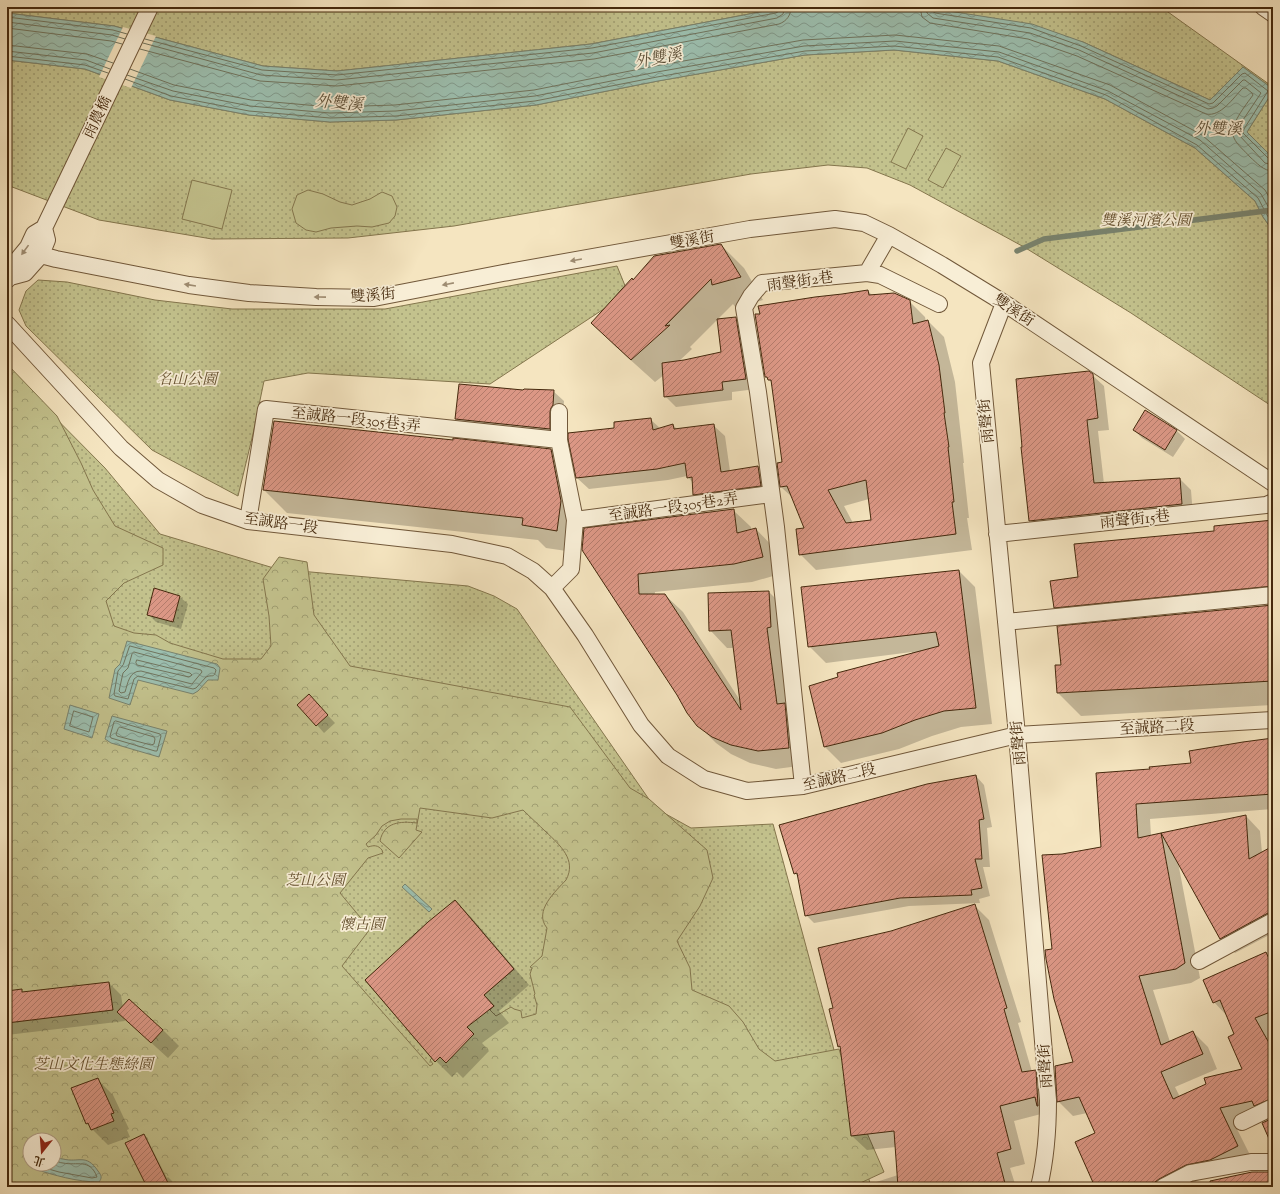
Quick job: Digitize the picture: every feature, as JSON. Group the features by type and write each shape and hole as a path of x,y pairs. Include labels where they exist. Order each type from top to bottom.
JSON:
{"street":[{"name":"雨農橋","path":"44,228 150,7"},
{"path":"1263,7 1273,14"},
{"name":"雙溪街","path":"41,255 56,260 190,285 249,293 316,298 374,298 750,229 835,219 864,223 889,235 942,265 1004,303 1273,483"},
{"path":"44,228 47,240 41,255 25,273 8,278 14,264 28,247 34,234 44,228"},
{"path":"867,273 889,235"},
{"name":"雨聲街2巷","path":"771,494 758,392 744,308 751,296 762,283 867,273 880,275 939,304"},
{"name":"雨聲街","path":"1004,303 981,363 1017,735 1048,1100 1048,1124 1043,1172 1039,1187"},
{"name":"至誠路一段","path":"7,324 121,448 158,480 202,505 248,521 452,544 507,556"},
{"name":"至誠路一段305巷3弄","path":"248,521 266,409 560,440"},
{"path":"552,588 571,569 575,520 560,440 559,412"},
{"path":"771,494 776,527 803,786"},
{"name":"至誠路一段305巷2弄","path":"575,520 771,494"},
{"name":"雨聲街15巷","path":"997,534 1266,505 1273,502"},
{"name":"至誠路二段","path":"507,556 533,571 552,588 585,635 641,725 668,756 704,778 747,790 803,786 1017,735 1273,720"},
{"path":"1006,622 1273,595"},
{"path":"1199,962 1273,921"},
{"path":"1242,1122 1273,1107"},
{"path":"1163,1187 1190,1173 1251,1162 1273,1162"}],"green space":[{"path":"7,7 786,7 591,44 337,71 263,66 114,26 7,13"},
{"path":"923,7 1161,7 1273,87 1273,89 1243,67 1210,100 1083,42"},
{"name":"雙溪河濱公園","path":"894,50 998,61 1105,99 1195,148 1255,201 1263,217 1273,231 1273,407 1131,313 1024,247 910,185 867,168 828,165 751,174 454,226 348,238 212,239 99,220 7,185 7,60 85,69 170,100 249,115 330,122 396,120 536,105 658,81 805,55"},
{"path":"1273,91 1273,158 1247,132"},
{"path":"908,128 923,136 906,169 891,162"},
{"path":"946,148 961,156 943,188 928,180"},
{"path":"192,180 232,190 222,229 182,219"},
{"path":"308,190 352,205 370,199 382,192 392,196 397,207 395,216 389,223 372,227 357,226 331,228 316,232 306,230 296,223 292,209 297,195"},
{"name":"名山公園","path":"617,266 628,293 490,384 308,373 264,381 238,496 152,450 26,326 19,310 26,291 38,280 67,282 155,300 232,309 385,309"},
{"name":"芝山公園","path":"7,364 57,416 93,490 115,526 163,548 163,565 124,583 106,601 114,626 134,633 156,635 170,643 223,659 261,659 271,646 269,616 263,579 279,557 307,562 314,615 350,666 570,707 630,788 649,799 707,850 713,878 700,906 677,941 690,968 692,990 729,1006 743,1022 759,1049 775,1061 839,1049 857,1110 884,1172 856,1185 855,1187 7,1187","holes":["420,808 492,818 523,810 551,837 565,853 568,859 569,873 566,880 544,908 543,922 547,928 542,956 530,967 532,968 530,974 537,1005 536,1014 522,1018 521,1011 511,1007 496,1016 490,1010 494,1006 484,995 514,969 455,900 365,980 432,1058 430,1060 433,1064 430,1066 342,966 370,929 340,893 368,858 383,853 379,847 368,847 366,844 376,835 382,826 390,821 417,819 417,823 405,822 389,826 382,835 380,841 399,858 422,832 416,830"]},
{"name":"芝山公園","path":"7,369 105,468 160,534 277,569 468,586 494,596 517,609 655,808 691,828 773,824 871,1187 7,1187"}],"water":[{"name":"外雙溪","path":"786,7 923,7 1032,24 1083,42 1210,100 1243,67 1273,89 1247,132 1273,158 1273,231 1263,217 1255,201 1195,148 1105,99 998,61 894,50 805,55 658,81 536,105 396,120 330,122 249,115 170,100 85,69 7,60 7,13 114,26 263,66 337,71 591,44"},
{"path":"127,641 217,664 220,668 218,680 208,680 198,691 193,694 138,680 130,705 109,698 115,669 120,664"},
{"path":"70,705 99,714 92,738 64,729"},
{"path":"112,716 167,731 159,757 111,743 105,739"},
{"path":"405,884 432,909 429,912 402,887"},
{"path":"62,1159 86,1160 94,1165 101,1179 99,1182 82,1181 44,1172 62,1172"}],"pier":[{"path":"123,27 156,36 131,88 99,77"}],"building":[{"path":"721,244 741,277 712,285 711,279 665,326 670,325 631,360 591,323 654,256"},
{"path":"868,290 869,295 894,293 910,300 913,324 928,320 939,365 949,447 954,502 952,502 956,534 799,555 796,529 804,528 787,486 780,487 777,463 782,462 771,380 768,380 767,377 765,377 755,314 760,314 758,306","holes":["866,480 871,520 846,523 828,490"]},
{"path":"736,317 746,379 722,382 723,390 664,397 662,363 721,352 717,319"},
{"path":"1089,371 1093,374 1098,418 1087,420 1094,483 1180,478 1182,504 1029,521 1021,447 1016,379"},
{"path":"459,384 523,390 554,390 553,405 550,412 550,429 455,419"},
{"path":"1145,410 1177,430 1165,450 1133,430"},
{"path":"651,418 653,430 673,424 674,429 714,424 721,472 758,466 761,486 693,495 692,477 687,478 685,463 657,469 576,478 568,433 614,428 614,422"},
{"path":"274,421 551,449 561,501 557,531 522,525 523,518 263,490"},
{"path":"734,509 737,533 756,528 763,557 734,564 638,574 639,594 665,594 741,710 731,630 709,631 708,593 769,591 771,627 767,628 777,704 785,703 789,748 758,751 731,745 712,737 697,726 687,713 677,695 582,550 584,528"},
{"path":"1273,520 1273,586 1054,608 1050,581 1078,577 1074,544 1214,531 1214,526"},
{"path":"959,570 976,708 944,711 915,720 882,733 824,747 809,686 838,677 837,673 939,646 936,632 808,647 801,587"},
{"path":"154,588 180,596 173,622 147,615"},
{"path":"1273,605 1273,681 1057,693 1055,665 1061,665 1057,626"},
{"path":"309,694 328,715 316,726 297,705"},
{"path":"1273,738 1273,794 1136,804 1138,838 1161,833 1185,963 1176,969 1139,976 1161,1045 1193,1031 1203,1054 1161,1072 1173,1099 1206,1084 1204,1078 1242,1069 1228,1037 1234,1034 1220,1000 1213,1003 1203,980 1266,952 1273,968 1273,1011 1255,1018 1273,1050 1273,1098 1254,1106 1252,1101 1220,1108 1238,1146 1210,1160 1186,1165 1159,1179 1150,1187 1095,1187 1075,1142 1095,1133 1079,1097 1057,1102 1055,1066 1073,1062 1054,999 1046,959 1045,950 1052,949 1042,855 1062,854 1101,847 1096,773 1150,769 1149,767 1191,763 1189,751"},
{"path":"976,775 984,819 979,820 982,859 975,859 982,888 971,890 972,895 900,898 805,916 797,873 794,874 779,825 927,784"},
{"path":"1246,815 1249,859 1273,846 1273,912 1268,913 1220,939 1161,833"},
{"path":"455,900 514,969 484,995 494,1006 467,1027 474,1034 446,1063 440,1057 435,1062 365,980 428,922"},
{"path":"975,904 1007,1008 1004,1009 1022,1072 1036,1070 1038,1106 1035,1097 1000,1106 1011,1149 997,1153 1006,1187 898,1187 894,1131 851,1136 840,1046 838,1047 829,1009 833,1008 818,948 891,931"},
{"path":"109,982 113,1010 7,1023 7,991 22,989 22,992"},
{"path":"129,999 163,1030 151,1043 117,1012"},
{"path":"98,1078 114,1113 111,1114 114,1121 91,1130 88,1123 86,1124 71,1088"},
{"path":"1273,1118 1273,1148 1262,1123"},
{"path":"144,1134 170,1187 147,1187 125,1143"},
{"path":"1252,1172 1273,1172 1273,1187 1211,1187 1210,1181"}],"waterway":[{"path":"1017,251 1044,239 1273,210"}],"park label":[{"name":"懷古園","path":"362,924"},
{"name":"芝山文化生態綠園","path":"93,1064"}]}
